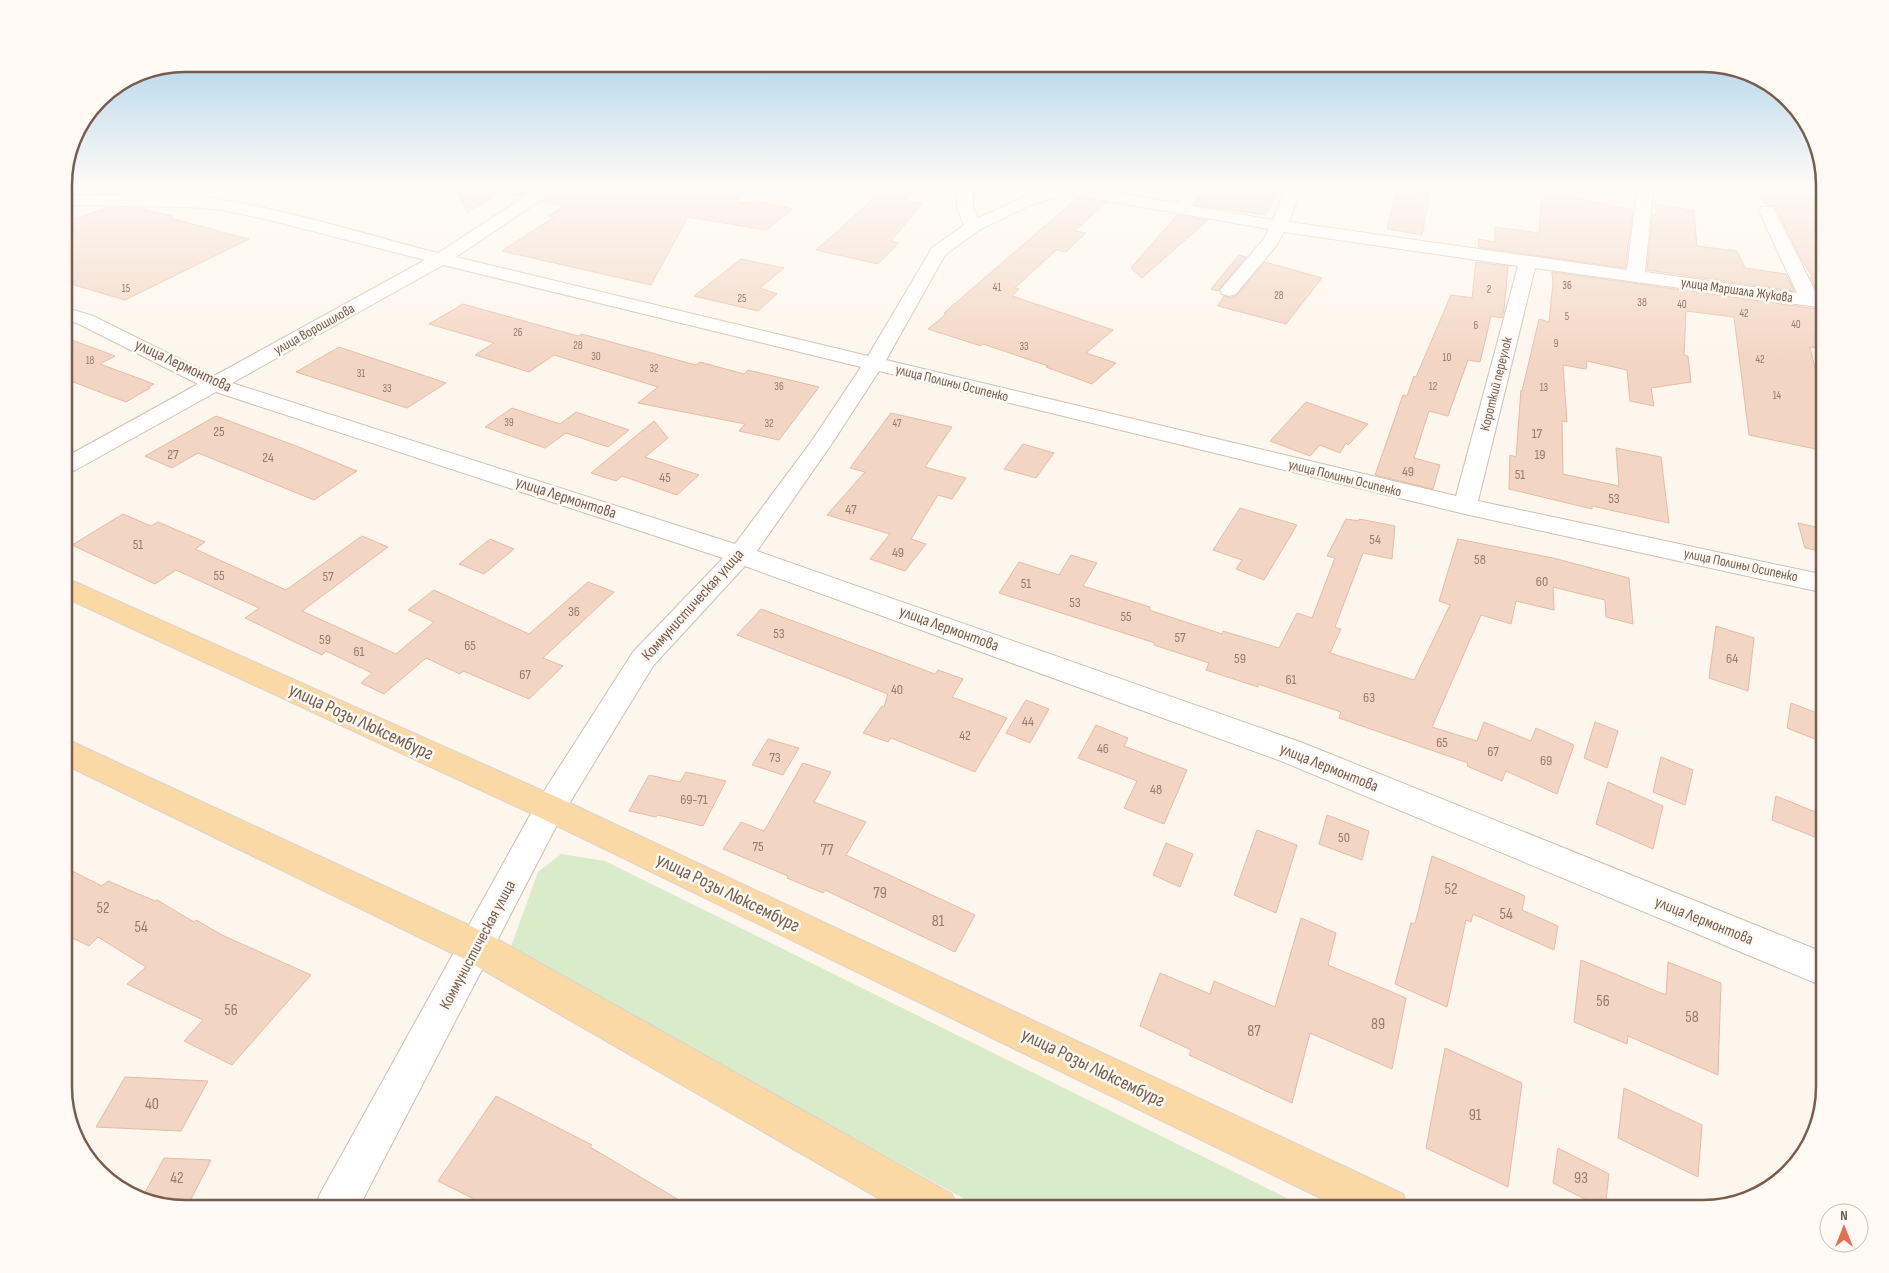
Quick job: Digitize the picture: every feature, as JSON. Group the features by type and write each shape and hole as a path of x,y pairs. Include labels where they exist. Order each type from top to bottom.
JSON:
{"main road":[{"name":"улица Розы Люксембург","path":"73,590 550,808 1369,1200"},
{"path":"73,754 477,947 921,1200"}],"street":[{"name":"улица Полины Осипенко","path":"376,242 1465,506 1816,582"},
{"name":"улица Ворошилова","path":"73,462 440,259 465,242"},
{"name":"Коммунистическая улица","path":"340,1200 550,808 643,659 741,554 820,446 873,364 938,252 951,242"},
{"path":"1229,290 1270,242"},
{"name":"улица Маршала Жукова","path":"1392,242 1816,301"},
{"path":"1635,277 1639,242"},
{"name":"улица Маршала Жукова","path":"1785,242 1816,298"},
{"name":"Короткий переулок","path":"1465,506 1528,262"},
{"name":"улица Лермонтова","path":"73,316 86,320 214,384 741,554 1292,752 1816,966"}],"green space":[{"path":"561,854 605,861 1291,1200 967,1200 510,949 538,872"}],"building":[{"path":"73,242 242,242 125,300 73,285"},
{"path":"515,242 674,242 651,285 502,251"},
{"path":"824,242 899,243 878,264 816,250"},
{"path":"1026,242 1076,242 1066,252 1056,250 1015,288 1019,289 1012,296 1113,330 1086,353 1116,363 1092,384 1046,367 1048,366 983,344 981,346 928,329 946,314 944,313"},
{"path":"1153,242 1183,242 1142,278 1131,268"},
{"path":"1479,242 1629,242 1625,268 1478,247"},
{"path":"1650,242 1697,242 1697,246 1737,251 1745,268 1786,274 1794,291 1647,270"},
{"path":"1793,242 1816,242 1816,289 1810,277 1813,278"},
{"path":"1239,255 1246,257 1218,291 1211,289"},
{"path":"741,259 784,268 760,288 777,294 758,311 694,296"},
{"path":"1265,262 1322,278 1286,324 1218,306 1224,296 1230,298 1237,295"},
{"path":"1476,262 1508,266 1504,310 1502,318 1491,316 1480,362 1468,360 1448,416 1429,411 1414,458 1440,465 1433,489 1375,475 1403,395 1407,396 1414,376 1416,377 1451,295 1472,298"},
{"path":"1552,272 1816,309 1816,348 1810,347 1816,372 1816,449 1749,435 1734,317 1686,311 1684,355 1688,356 1691,382 1651,388 1654,406 1630,401 1627,370 1587,361 1586,369 1563,365 1567,422 1562,421 1563,474 1619,486 1616,448 1661,457 1669,523 1592,506 1592,509 1509,489 1510,455 1516,457 1521,390 1539,319 1549,322 1553,283"},
{"path":"463,304 578,336 582,334 696,365 700,362 744,374 748,370 819,387 779,440 739,431 745,424 638,403 658,387 554,355 529,372 475,355 494,343 429,324"},
{"path":"73,340 115,356 100,364 154,384 126,402 73,382"},
{"path":"339,347 446,383 407,408 296,372"},
{"path":"1306,402 1368,424 1348,445 1346,443 1340,453 1320,445 1310,456 1270,441"},
{"path":"512,408 560,424 576,412 629,430 608,447 566,433 545,448 485,427"},
{"path":"891,413 952,427 925,467 966,478 952,499 938,495 911,539 926,544 905,571 870,559 890,534 827,515 865,472 850,468"},
{"path":"216,416 357,471 314,500 198,453 172,468 145,456"},
{"path":"654,421 668,438 645,457 699,475 677,495 622,476 616,481 591,473"},
{"path":"1023,444 1054,453 1036,478 1004,469"},
{"path":"1240,508 1297,525 1264,580 1236,569 1242,560 1213,550"},
{"path":"123,514 151,526 158,522 205,542 195,549 286,590 362,536 388,547 302,611 396,654 434,622 408,610 434,590 529,634 588,582 614,592 543,658 563,666 529,699 463,671 460,674 426,658 384,694 361,683 372,673 326,651 322,655 245,618 259,608 176,570 155,584 73,544"},
{"path":"1346,519 1359,521 1359,519 1395,526 1392,559 1363,553 1335,627 1341,629 1330,653 1414,680 1450,605 1439,601 1458,539 1553,558 1629,578 1633,624 1606,617 1605,600 1553,587 1554,610 1516,601 1511,624 1481,615 1432,727 1477,741 1484,722 1531,741 1536,728 1574,745 1557,794 1506,771 1502,781 1467,766 1468,763 1339,718 1341,712 1258,684 1258,687 1206,670 1209,663 1154,645 1155,643 999,593 1019,562 1059,575 1071,555 1097,563 1083,586 1150,607 1149,610 1222,634 1223,631 1279,648 1297,613 1312,618 1335,558 1327,556"},
{"path":"1798,523 1816,527 1816,550 1805,548"},
{"path":"490,539 514,549 484,574 459,564"},
{"path":"761,609 935,674 938,670 963,679 952,697 1007,718 975,772 891,738 888,742 863,733 882,706 884,707 888,694 737,635"},
{"path":"1716,626 1754,638 1748,691 1709,678"},
{"path":"1026,700 1049,709 1030,743 1006,733"},
{"path":"1791,703 1816,713 1816,739 1787,728"},
{"path":"1595,722 1618,731 1607,768 1584,758"},
{"path":"1096,725 1128,738 1124,746 1187,770 1164,824 1124,808 1137,781 1078,758"},
{"path":"768,739 799,748 783,775 752,765"},
{"path":"1661,757 1693,770 1685,805 1653,792"},
{"path":"803,763 831,772 814,802 866,822 846,855 975,915 955,952 825,890 823,893 723,849 741,822 764,831"},
{"path":"686,772 726,781 703,826 658,815 656,817 629,811 649,775 680,782"},
{"path":"1608,782 1663,806 1653,849 1596,824"},
{"path":"1776,796 1816,812 1816,837 1772,820"},
{"path":"1327,815 1369,831 1362,860 1319,844"},
{"path":"1257,830 1297,845 1276,913 1234,895"},
{"path":"1166,843 1193,854 1180,887 1153,875"},
{"path":"1432,856 1525,896 1522,910 1558,926 1554,950 1473,914 1471,922 1466,920 1447,1007 1395,984 1411,923 1415,924"},
{"path":"73,872 102,886 108,881 155,901 157,900 194,922 196,920 222,935 311,975 232,1065 184,1041 203,1020 127,984 146,967 98,937 89,946 73,938"},
{"path":"1301,918 1336,933 1328,965 1406,998 1392,1069 1310,1033 1292,1103 1189,1055 1191,1050 1140,1026 1160,973 1210,994 1214,981 1275,1007"},
{"path":"1581,960 1666,995 1668,962 1721,983 1718,1075 1628,1036 1627,1044 1574,1022"},
{"path":"1445,1048 1522,1083 1508,1187 1426,1148"},
{"path":"125,1077 208,1081 181,1131 96,1127"},
{"path":"1624,1088 1702,1125 1698,1177 1618,1138"},
{"path":"496,1096 592,1145 590,1147 679,1200 476,1200 438,1181"},
{"path":"1558,1148 1609,1174 1606,1200 1587,1200 1553,1183"},
{"path":"164,1158 211,1160 191,1200 171,1200 145,1193"}]}
